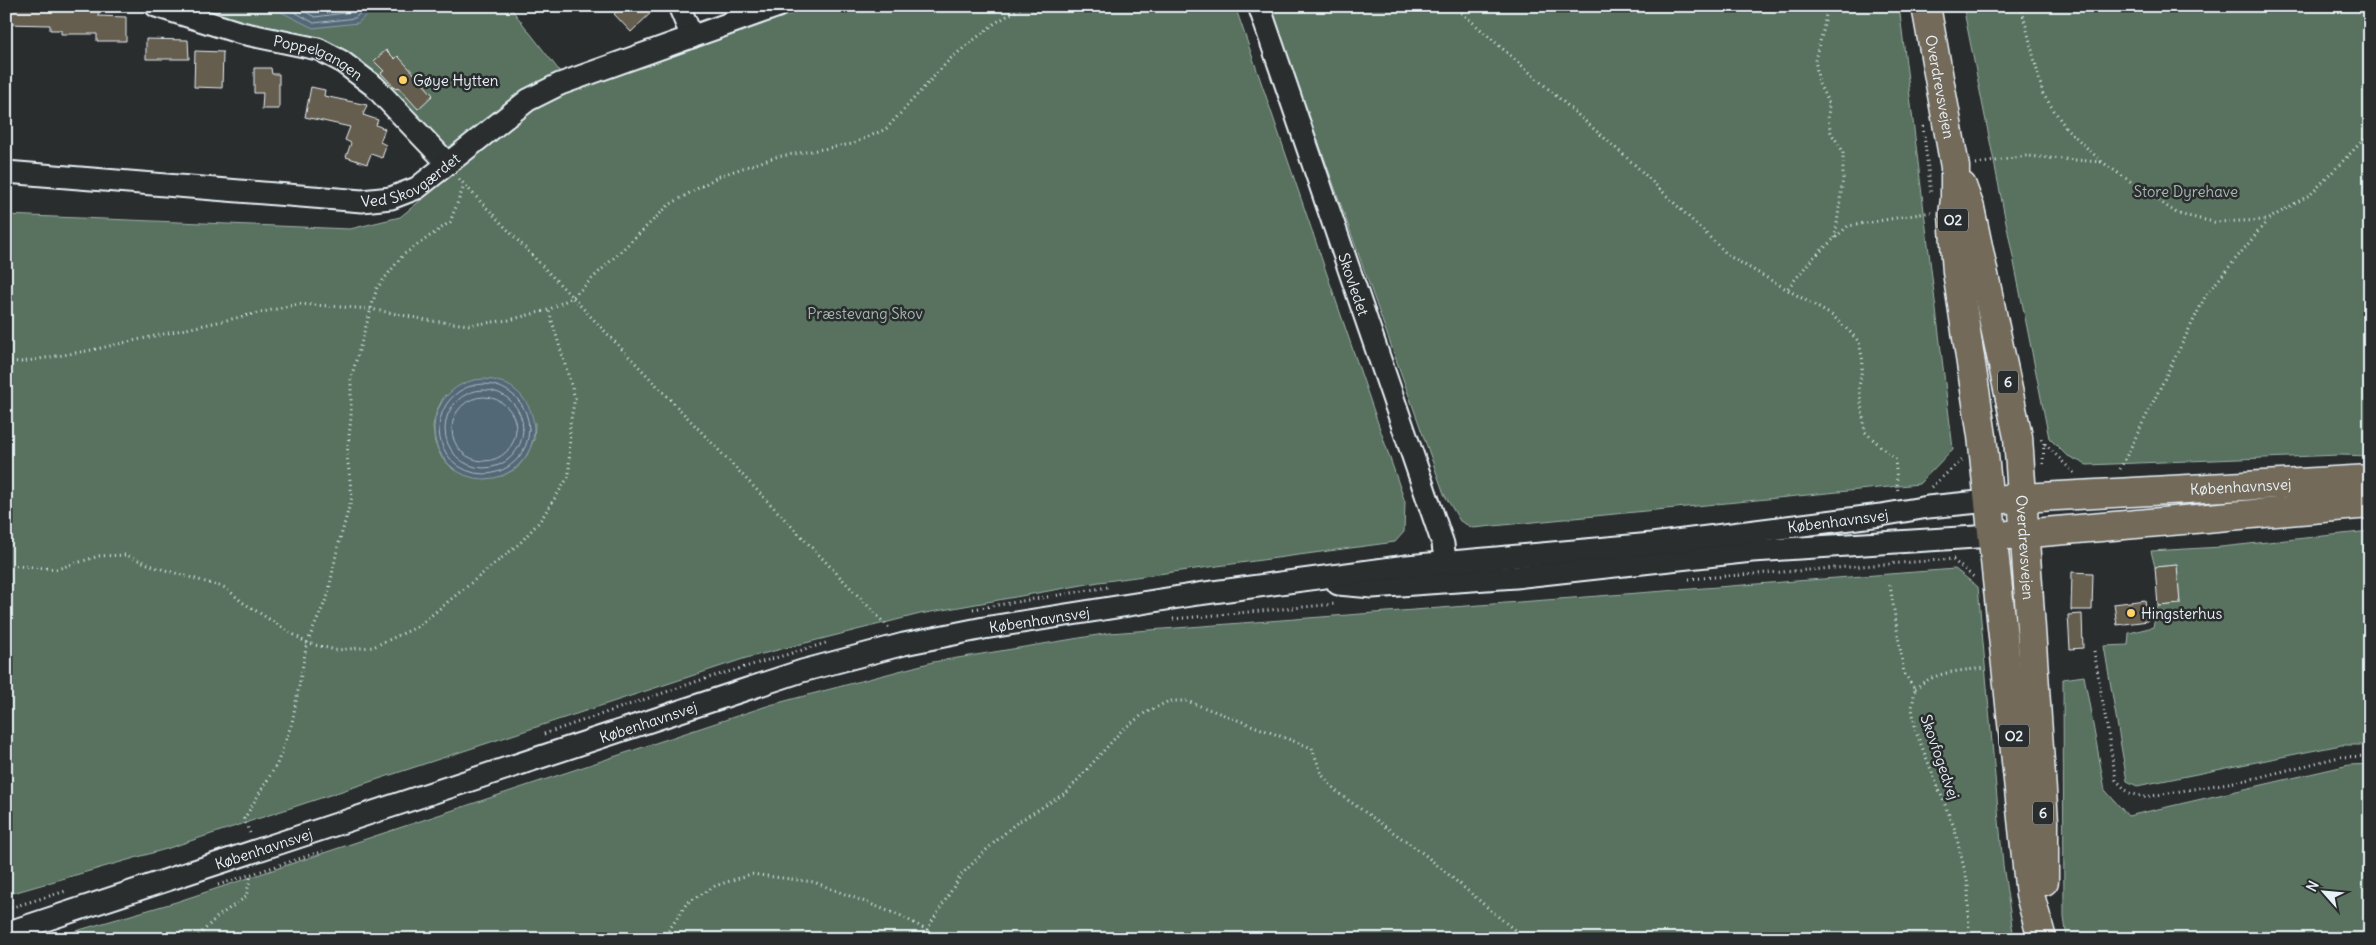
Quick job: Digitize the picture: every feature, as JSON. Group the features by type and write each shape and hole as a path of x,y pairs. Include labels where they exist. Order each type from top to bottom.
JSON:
{"main road":[{"name":"Overdrevsvejen","path":"1926,6 1955,167 1970,208 2018,437 2044,821 2042,937"},
{"name":"Overdrevsvejen","path":"1955,167 1953,215 1957,272 1982,436 2008,666 2030,895 2042,937"},
{"name":"Københavnsvej","path":"1989,501 2293,485 2370,479"},
{"name":"Københavnsvej","path":"1992,536 2370,504"}],"street":[{"name":"Poppelgangen","path":"156,6 241,33 318,49 341,61 374,86 448,164"},
{"path":"679,6 692,37"},
{"name":"Ved Skovgærdet","path":"6,172 362,201 391,198 417,188 528,100 560,84 778,6"},
{"name":"Skovledet","path":"1260,6 1443,544 1447,572"},
{"name":"Københavnsvej","path":"6,933 802,671 904,644 984,628 1169,598 1308,580 1447,572 1881,515 1928,506 1989,501"},
{"name":"Københavnsvej","path":"1447,572 1516,577 1752,551 1992,536"}],"path":[{"path":"6,361 21,362 87,352 299,304 371,309 432,321 470,325 509,320 548,310 573,297 669,205 719,176 776,156 852,144 886,129 950,59 995,23 1024,6"},
{"path":"1454,6 1635,164 1729,256 1788,288 1833,316 1859,342 1863,362 1859,387 1865,432 1895,459 1898,493"},
{"path":"1824,6 1824,23 1814,59 1819,84 1829,104 1828,119 1831,133 1843,151 1843,179 1835,238"},
{"path":"2021,6 2043,94 2066,128 2102,162 2178,214 2214,222 2267,220"},
{"path":"2120,469 2206,295 2267,220 2311,194 2370,133"},
{"path":"1955,167 2027,156 2102,162"},
{"path":"448,164 464,186 573,297 904,644"},
{"path":"195,939 217,918 246,897 257,851 244,819 277,764 292,723 307,643 328,595 337,550 352,497 347,455 351,418 351,378 377,288 403,255 450,222 464,186"},
{"path":"1788,288 1812,259 1848,226 1933,212"},
{"path":"6,565 57,569 100,556 126,555 155,567 226,588 242,602 307,643 336,650 373,646 417,627 520,542 540,522 569,476 570,424 575,398 548,310"},
{"path":"2044,443 2075,473"},
{"path":"1682,580 1960,558"},
{"path":"1952,560 1977,580"},
{"path":"1890,584 1904,673 1915,689 1925,680 1941,674 2008,666"},
{"path":"1164,620 1341,604"},
{"path":"2094,652 2116,780 2129,793 2146,797 2252,779 2339,757 2370,756"},
{"name":"Skovfogedvej","path":"1915,689 1912,708 1916,732 1954,827 1968,884 1970,939"},
{"path":"927,930 961,875 984,851 1015,824 1067,792 1122,730 1145,712 1169,701 1188,701 1312,748 1322,775 1338,793 1424,854 1525,939"},
{"path":"215,886 324,850"},
{"path":"663,939 687,904 715,886 751,874 814,882 901,916 927,930 933,939"}],"green space":[{"path":"184,6 509,6 561,73 523,90 451,149 440,148 347,57"},
{"name":"Præstevang Skov","path":"814,6 1235,6 1405,502 1404,532 1395,542 1099,582 920,614 746,658 166,849 6,895 6,215 350,229 400,217 535,108 573,91","holes":["445,395 535,423 534,439 527,455 517,468 502,476 454,470 442,458 435,443 433,426 437,410"]},
{"path":"1270,6 1899,6 1953,449 1919,484 1473,528 1460,521 1444,494"},
{"name":"Store Dyrehave","path":"1963,6 2370,6 2370,456 2340,455 2087,465 2066,455 2049,438"},
{"path":"2370,531 2370,745 2341,745 2137,786 2127,781 2104,646 2128,645 2129,633 2153,627 2158,606 2180,604 2177,565 2155,567 2151,551 2221,547"},
{"path":"1955,569 1978,587 2003,865 2014,939 48,939 176,902 770,705 933,662 1110,633"},
{"path":"2084,676 2105,790 2128,816 2349,765 2370,764 2370,939 2067,939 2064,917 2063,679"}],"water":[{"path":"278,6 375,6 358,23 313,28 281,12"},
{"path":"484,379 503,382 520,393 531,410 534,429 531,448 520,465 503,476 484,479 465,476 448,465 437,448 434,429 437,410 448,393 465,382"}],"building":[{"path":"6,6 88,6 99,8 98,16 126,17 126,41 97,41 97,34 61,34 61,30 50,30 50,25 6,24"},
{"path":"623,6 658,6 631,32 614,14"},
{"path":"146,39 188,40 189,59 146,59"},
{"name":"Gøye Hytten","path":"386,50 395,59 398,56 433,95 418,109 398,87 396,89 381,73 384,71 374,61"},
{"path":"195,51 223,52 222,88 194,87"},
{"path":"254,68 271,68 272,74 279,74 279,109 262,109 263,93 254,93"},
{"path":"311,87 325,90 324,96 367,105 363,115 378,120 376,125 385,129 380,142 386,145 382,158 371,154 367,164 346,157 351,143 345,140 350,127 305,117"},
{"path":"2177,565 2180,604 2158,606 2155,567"},
{"path":"2072,572 2093,573 2092,610 2071,610"},
{"name":"Hingsterhus","path":"2145,600 2148,621 2117,625 2114,604"},
{"path":"2082,614 2083,648 2070,649 2068,615"}],"place":[{"name":"Gøye Hytten","path":"403,80"},
{"name":"Hingsterhus","path":"2131,613"}]}
